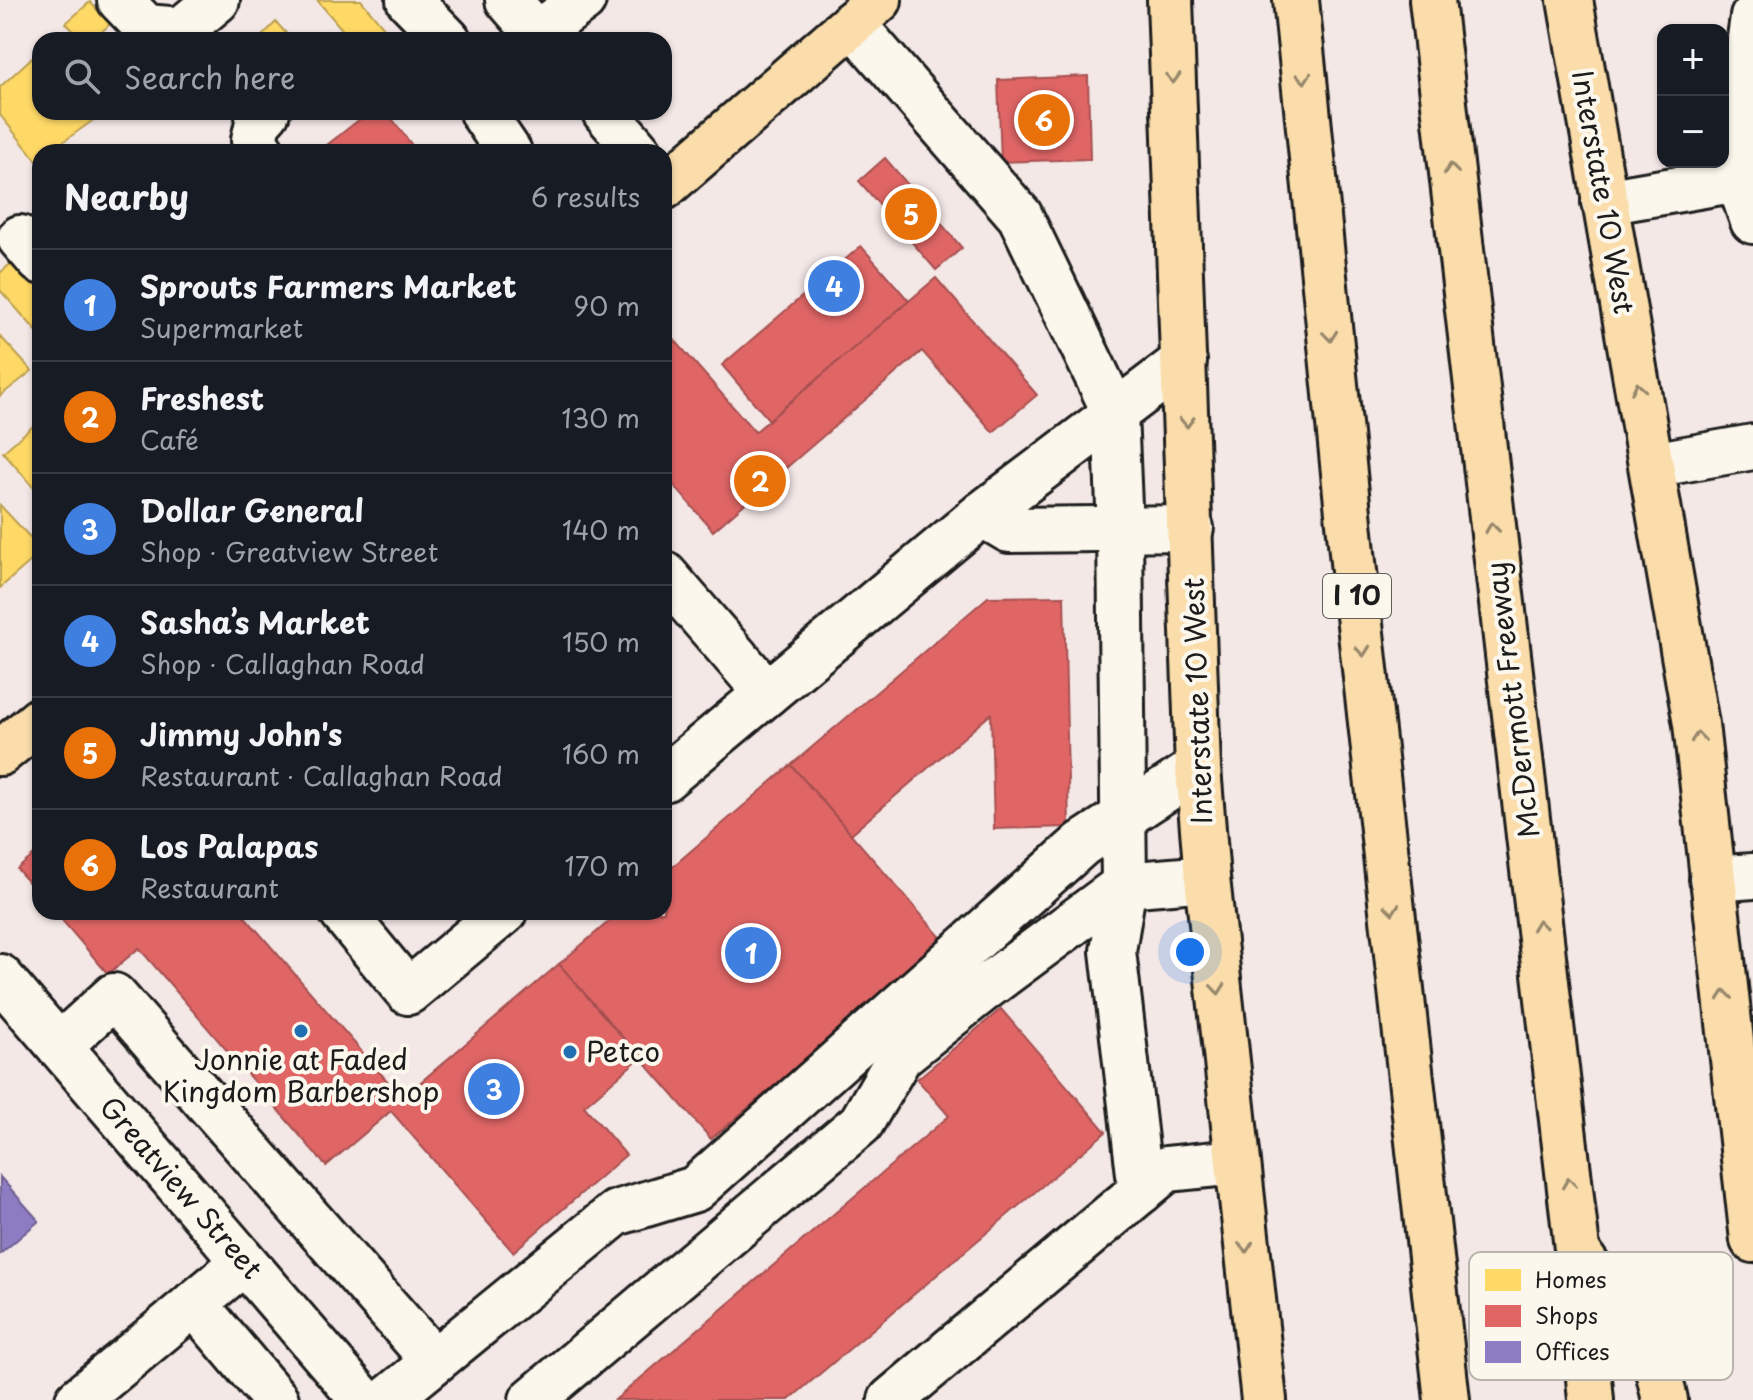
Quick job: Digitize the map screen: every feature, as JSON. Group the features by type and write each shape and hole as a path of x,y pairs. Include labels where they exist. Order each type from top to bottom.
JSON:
{"main road":[{"name":"Interstate 10 West","path":"1170,0 1198,768 1207,878 1264,1400"},
{"name":"I 10","path":"1296,0 1353,562 1447,1400"},
{"name":"McDermott Freeway","path":"1432,0 1577,1252"},
{"name":"Interstate 10 West","path":"1570,0 1696,724 1733,877 1753,1240"},
{"path":"672,165 868,7"},
{"path":"0,753 32,727"},
{"path":"1424,1190 1429,1400"},
{"name":"McDermott Freeway","path":"1589,1380 1591,1400"},
{"path":"1660,1380 1665,1400"}],"street":[{"path":"120,0 146,27 181,30 217,0"},
{"path":"508,0 536,32"},
{"path":"546,32 583,0"},
{"path":"868,7 1020,216 1115,413 1120,529 1124,885 1113,951 1141,1191"},
{"path":"1753,17 1735,143 1738,179 1753,221"},
{"path":"257,144 254,140 260,120"},
{"path":"612,120 632,144"},
{"path":"1604,202 1738,179"},
{"path":"672,772 982,514 1184,361"},
{"path":"1652,465 1753,447"},
{"path":"982,514 1009,530 1191,528"},
{"path":"672,583 767,693"},
{"path":"387,1400 616,1213 695,1189 1082,844 1198,768"},
{"path":"532,1400 861,1123 900,1056 981,991 1124,885 1207,878"},
{"path":"349,920 408,992 494,920"},
{"name":"Greatview Street","path":"0,977 363,1400"},
{"path":"59,1046 114,996 434,1361"},
{"path":"891,1400 1167,1169 1237,1162"},
{"path":"78,1400 244,1262"},
{"path":"194,1303 276,1400"}],"building: Homes":[{"path":"317,0 361,0 387,32 344,32"},
{"path":"90,2 110,24 102,32 74,32 66,23"},
{"path":"276,22 285,32 266,32"},
{"path":"32,57 32,120 93,120 60,144 32,144 32,155 0,115 0,87"},
{"path":"15,260 32,279 32,326 0,290 0,273"},
{"path":"0,336 32,371 0,396"},
{"path":"32,427 32,486 3,452"},
{"path":"0,505 32,539 32,560 0,588"}],"building: Shops":[{"path":"1088,76 1090,159 1001,162 998,80"},
{"path":"359,120 393,120 411,144 328,144"},
{"path":"885,158 962,248 936,270 859,181"},
{"path":"861,246 909,301 769,420 722,365"},
{"path":"936,278 1037,395 993,432 922,351 713,531 672,483 672,337 755,432"},
{"path":"1064,596 1069,827 994,829 991,714 851,834 791,765 988,597"},
{"path":"791,765 944,941 836,1050 828,1040 811,1055 821,1067 784,1098 774,1086 711,1139 559,964 611,920 672,920 672,867"},
{"path":"32,857 32,886 17,869"},
{"path":"62,920 248,920 402,1098 559,964 640,1058 584,1106 626,1155 513,1252 391,1111 326,1166 139,948 108,974"},
{"path":"1001,1009 1106,1132 789,1400 615,1400 949,1116 917,1079"}],"building: Offices":[{"path":"0,1177 39,1221 0,1254"}],"place":[{"name":"Los Palapas","path":"1044,120"},
{"name":"Jimmy John's","path":"911,214"},
{"name":"Sasha’s Market","path":"834,286"},
{"name":"Freshest","path":"760,481"},
{"name":"Sprouts Farmers Market","path":"751,953"},
{"name":"Jonnie at Faded Kingdom Barbershop","path":"301,1031"},
{"name":"Petco","path":"570,1052"},
{"name":"Dollar General","path":"494,1089"}]}
